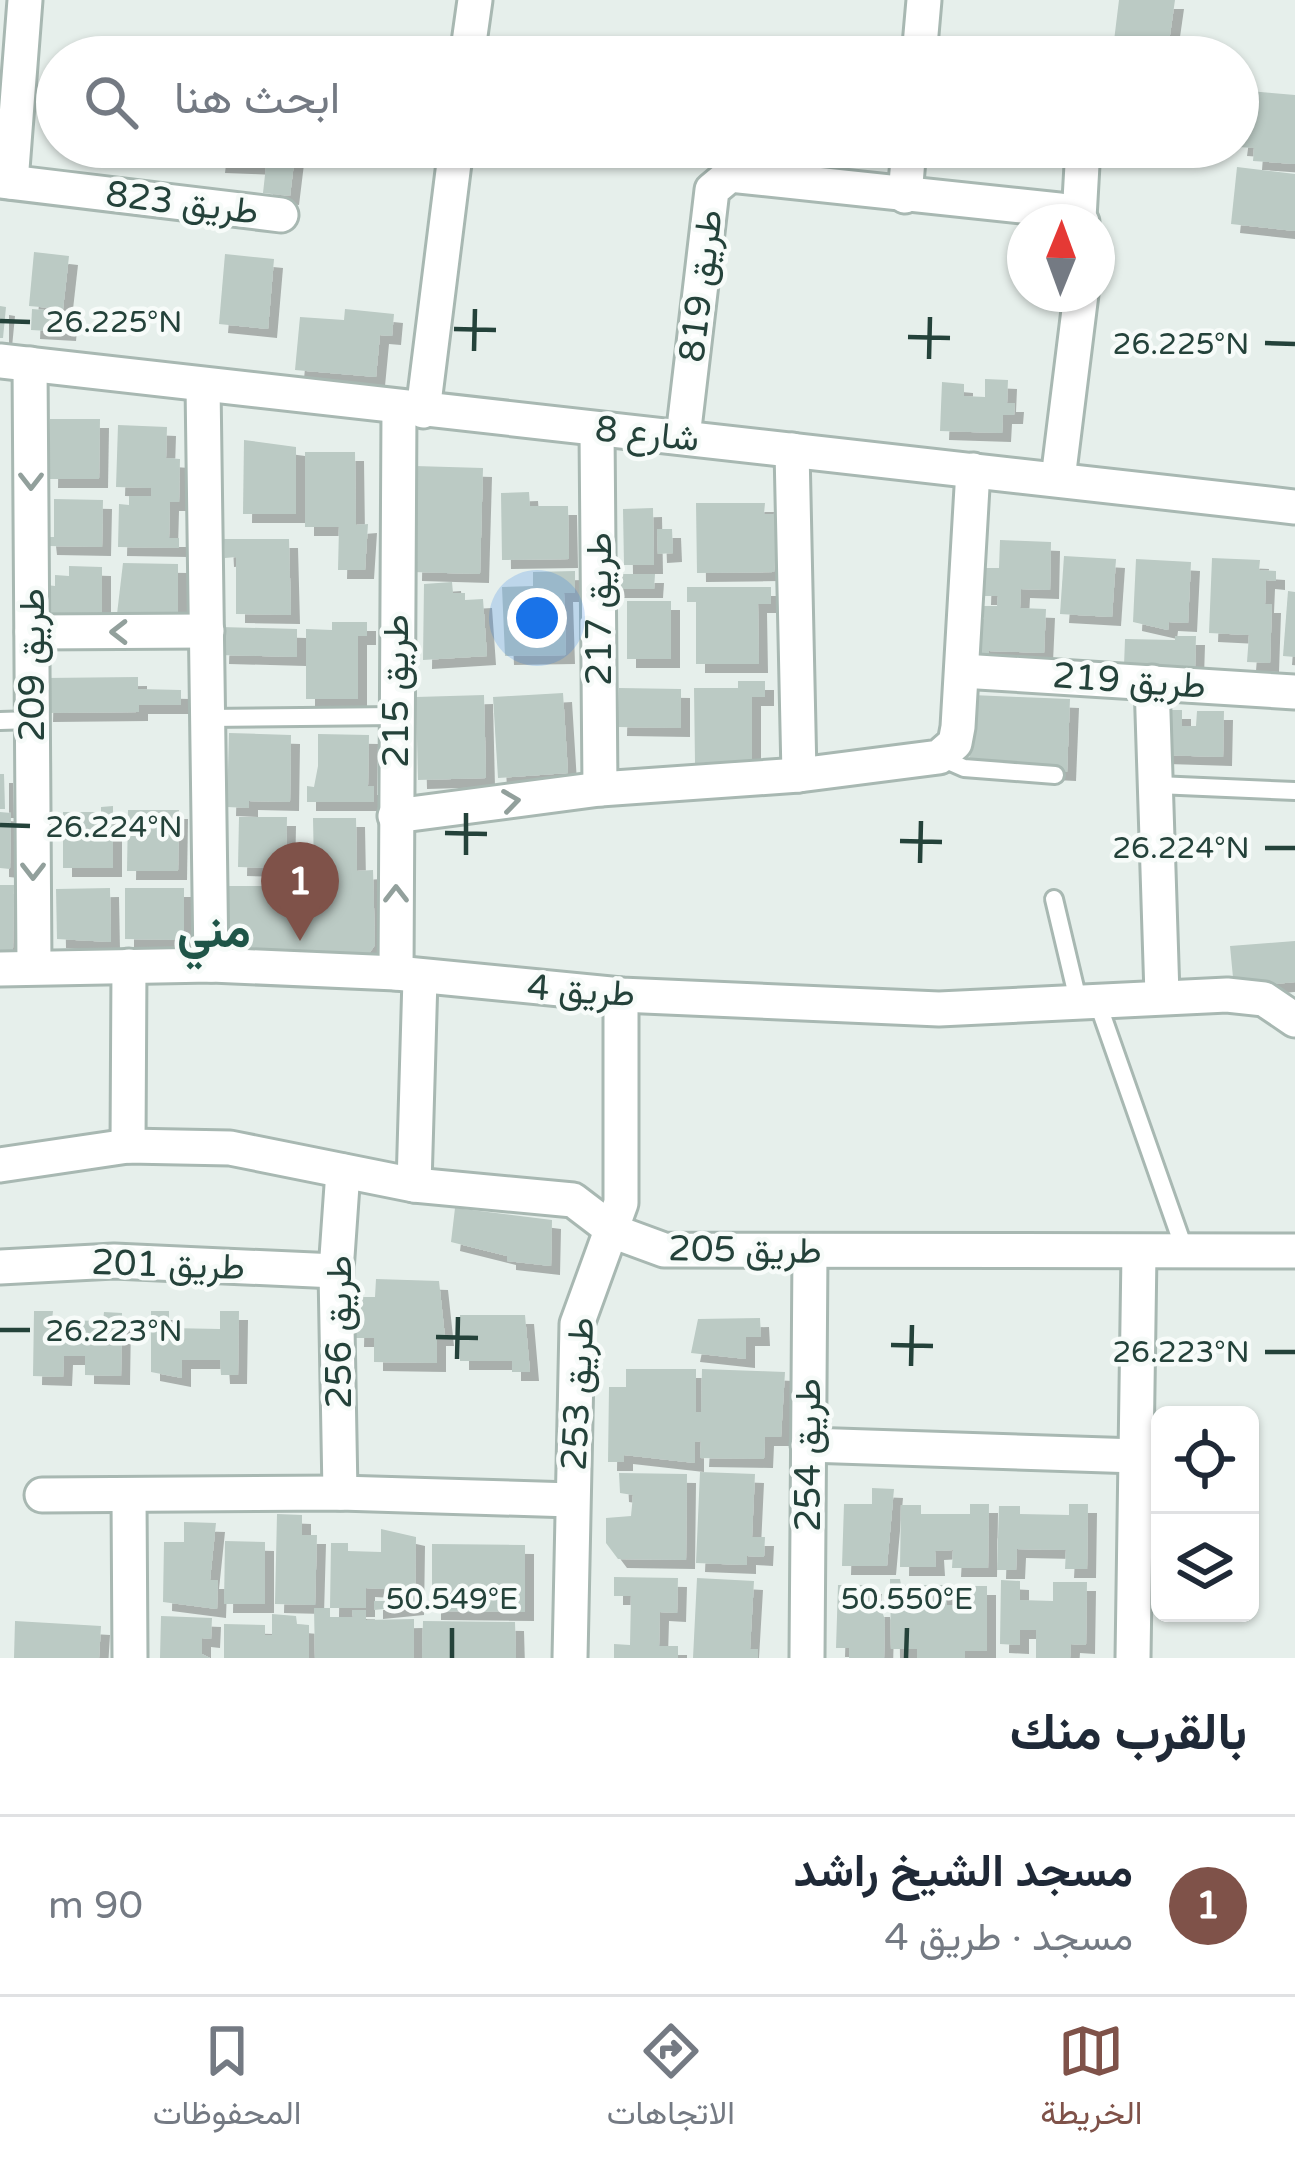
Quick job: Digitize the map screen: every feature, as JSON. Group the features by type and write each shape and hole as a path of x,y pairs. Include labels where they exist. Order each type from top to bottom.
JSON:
{"street":[{"name":"طريق 823","path":"25,0 5,181 281,215"},
{"path":"470,36 475,0"},
{"path":"921,36 924,0"},
{"name":"طريق 215","path":"415,1185 408,975 395,816 396,716 411,410 452,168"},
{"name":"طريق 819","path":"683,437 719,168"},
{"name":"طريق 819","path":"724,168 730,176 1007,205"},
{"path":"904,196 907,168"},
{"name":"طريق 819","path":"1081,204 1082,168"},
{"path":"1058,479 1079,312"},
{"name":"شارع 8","path":"15,362 1295,507"},
{"name":"طريق 209","path":"15,362 32,632 16,721 17,968"},
{"path":"203,385 211,965"},
{"name":"طريق 217","path":"597,430 600,789"},
{"path":"792,450 799,775"},
{"path":"395,816 600,789 799,775 947,750 962,671 974,470"},
{"path":"32,632 207,631"},
{"name":"طريق 219","path":"962,671 1295,692"},
{"path":"1152,682 1162,995"},
{"name":"طريق 4","path":"17,968 211,965 408,975 621,994 939,1009 1162,995 1264,999 1295,1019"},
{"path":"128,1146 129,966"},
{"name":"طريق 253","path":"570,1658 577,1324 615,1232 624,1178 621,994"},
{"name":"طريق 205","path":"0,1165 128,1146 230,1148 415,1185 573,1201 615,1232 664,1250 1295,1251"},
{"name":"طريق 256","path":"340,1493 336,1271 343,1171"},
{"name":"طريق 254","path":"807,1658 810,1252"},
{"path":"1133,1658 1139,1253"},
{"name":"طريق 201","path":"0,1267 114,1262 336,1271"},
{"path":"808,1445 1137,1456"},
{"path":"42,1495 340,1493 572,1500"},
{"path":"129,1497 130,1658"}],"lane":[{"path":"208,718 396,716"},
{"path":"947,750 964,768 1055,775"},
{"path":"1157,785 1295,790"},
{"path":"1054,899 1087,999 1185,1252"}],"building":[{"path":"1119,0 1175,0 1170,36 1115,36"},
{"path":"1259,92 1295,95 1295,164 1259,161"},
{"path":"266,168 293,168 290,196 263,193"},
{"path":"1237,168 1295,174 1295,231 1231,224"},
{"path":"34,252 69,256 63,309 29,306"},
{"path":"225,254 274,259 268,329 219,324"},
{"path":"0,306 6,307 3,338 0,338"},
{"path":"32,309 69,312 67,332 31,330"},
{"path":"345,309 394,314 392,336 380,335 376,377 295,370 300,317 344,320"},
{"path":"985,379 1008,380 1007,403 1015,403 1014,415 1003,415 1002,433 940,431 942,382 964,384 964,396 985,397"},
{"path":"50,419 100,419 99,479 49,479"},
{"path":"118,425 167,427 166,458 180,459 179,502 170,502 169,538 179,538 179,548 118,547 119,504 129,505 129,496 151,496 151,488 116,487"},
{"path":"244,440 296,447 296,514 243,514"},
{"path":"305,452 355,452 356,525 368,524 365,570 338,570 339,527 305,527"},
{"path":"415,466 483,468 480,574 413,572"},
{"path":"529,492 530,506 568,506 569,559 502,560 501,493"},
{"path":"54,499 103,500 102,547 48,546 47,537 54,537"},
{"path":"696,503 765,503 764,514 779,514 774,572 697,573"},
{"path":"653,508 654,565 624,565 623,509"},
{"path":"657,529 672,529 673,553 658,554"},
{"path":"224,539 289,539 291,615 236,614 236,557 225,558"},
{"path":"1000,540 1051,542 1050,590 1021,589 1020,608 1046,609 1044,653 989,651 989,657 977,657 978,619 984,619 984,606 997,606 998,596 982,596 983,568 999,568"},
{"path":"1064,556 1116,559 1112,617 1060,614"},
{"path":"1212,558 1260,560 1259,570 1276,571 1276,581 1266,580 1265,604 1272,604 1270,663 1247,662 1249,635 1209,633"},
{"path":"1136,559 1191,562 1188,623 1169,622 1168,630 1133,622"},
{"path":"123,563 178,564 178,615 117,614"},
{"path":"69,566 102,567 102,617 46,616 46,585 55,586 55,575 69,576"},
{"path":"575,571 575,593 564,593 566,655 505,656 502,587 533,586 533,572"},
{"path":"610,574 655,574 654,589 610,589"},
{"path":"452,582 453,593 465,593 465,600 483,599 487,656 423,660 424,584"},
{"path":"687,587 771,587 771,604 758,604 759,664 696,664 696,602 687,602"},
{"path":"1288,591 1295,592 1295,657 1283,656"},
{"path":"627,601 671,601 671,659 627,659"},
{"path":"332,622 367,622 367,636 358,636 358,699 306,699 306,629 332,630"},
{"path":"221,627 297,629 297,657 220,655"},
{"path":"1175,636 1196,636 1195,668 1124,666 1125,639 1175,640"},
{"path":"138,677 138,689 181,690 181,705 139,705 139,712 44,713 45,678"},
{"path":"738,681 765,681 765,697 752,697 752,762 695,763 694,688 738,688"},
{"path":"619,688 681,689 681,728 618,727"},
{"path":"563,693 568,773 498,778 493,697"},
{"path":"484,695 486,778 418,780 416,697"},
{"path":"972,695 1070,699 1067,772 969,767"},
{"path":"1160,710 1182,710 1182,726 1196,726 1197,711 1224,711 1223,757 1159,755"},
{"path":"229,733 291,735 290,802 249,801 249,808 227,807"},
{"path":"318,734 369,735 368,786 374,786 374,802 307,802 307,786 314,787 318,766"},
{"path":"0,774 4,774 5,809 0,809"},
{"path":"113,806 113,868 63,868 63,812 101,812 101,807"},
{"path":"128,810 179,810 178,871 127,871"},
{"path":"0,812 11,813 10,869 0,868"},
{"path":"239,817 287,817 286,868 238,867"},
{"path":"313,818 356,818 357,871 373,870 375,945 368,955 224,959 225,886 304,886 304,870 314,869"},
{"path":"0,885 14,885 13,950 0,950"},
{"path":"110,888 111,942 57,939 56,889"},
{"path":"125,888 184,888 184,940 125,939"},
{"path":"1295,941 1295,982 1234,988 1230,946"},
{"path":"455,1208 552,1220 551,1266 507,1261 507,1256 451,1242"},
{"path":"376,1279 439,1281 445,1337 437,1337 437,1363 374,1362 374,1338 355,1338 356,1297 375,1297"},
{"path":"34,1311 53,1311 52,1320 103,1321 104,1312 122,1313 121,1376 85,1375 85,1356 64,1356 63,1377 33,1376"},
{"path":"151,1311 169,1311 169,1328 220,1329 220,1311 239,1311 238,1375 221,1375 220,1360 182,1360 182,1378 151,1372"},
{"path":"460,1315 525,1315 530,1372 512,1372 512,1361 460,1361"},
{"path":"760,1318 761,1337 746,1337 746,1359 691,1353 698,1319"},
{"path":"626,1369 696,1369 696,1412 701,1412 702,1369 785,1372 781,1437 765,1437 764,1459 700,1458 701,1441 695,1442 695,1463 624,1455 624,1462 608,1462 609,1387 626,1387"},
{"path":"700,1472 755,1474 752,1537 765,1537 764,1557 747,1556 747,1565 696,1563"},
{"path":"619,1473 687,1474 686,1560 618,1559 606,1543 606,1518 631,1516 633,1495 620,1493"},
{"path":"872,1488 894,1489 887,1566 842,1566 844,1504 872,1504"},
{"path":"970,1504 989,1504 988,1568 952,1568 953,1550 935,1551 936,1567 900,1567 901,1505 921,1505 921,1514 970,1514"},
{"path":"1069,1504 1088,1504 1087,1569 1065,1569 1066,1550 1017,1549 1016,1570 997,1570 999,1506 1020,1506 1020,1514 1069,1515"},
{"path":"277,1514 302,1515 302,1535 317,1535 315,1605 275,1604"},
{"path":"184,1522 216,1523 210,1580 218,1580 217,1609 163,1602 164,1542 184,1542"},
{"path":"381,1529 416,1537 415,1606 374,1610 374,1601 384,1601 384,1589 366,1588 366,1608 330,1608 331,1543 348,1543 348,1551 381,1552"},
{"path":"225,1541 265,1542 265,1604 224,1604"},
{"path":"432,1544 525,1545 525,1612 432,1611"},
{"path":"614,1577 678,1578 677,1613 660,1612 659,1646 678,1646 678,1658 614,1658 614,1644 630,1645 631,1596 614,1596"},
{"path":"697,1578 754,1581 750,1649 758,1649 758,1658 693,1658"},
{"path":"890,1579 900,1579 901,1585 947,1585 947,1605 968,1605 968,1586 987,1586 987,1651 965,1651 965,1658 917,1658 917,1649 891,1649"},
{"path":"1001,1580 1020,1581 1020,1600 1053,1601 1053,1582 1087,1582 1086,1645 1071,1644 1070,1658 1036,1658 1036,1630 1020,1630 1020,1645 1000,1644"},
{"path":"838,1585 873,1585 872,1608 881,1608 885,1620 884,1658 849,1658 849,1648 836,1648"},
{"path":"314,1608 330,1608 330,1617 353,1617 352,1610 366,1610 366,1620 414,1619 414,1658 315,1658"},
{"path":"272,1614 296,1616 297,1624 309,1625 309,1658 224,1658 224,1624 265,1625 265,1635 272,1635"},
{"path":"161,1616 212,1618 211,1639 202,1638 202,1654 210,1658 160,1658"},
{"path":"15,1621 101,1626 99,1658 14,1658"},
{"path":"423,1621 515,1622 516,1658 422,1658"}],"place":[{"name":"مسجد الشيخ راشد","path":"300,941"}],"district":[{"name":"مني","path":"214,932"}]}
